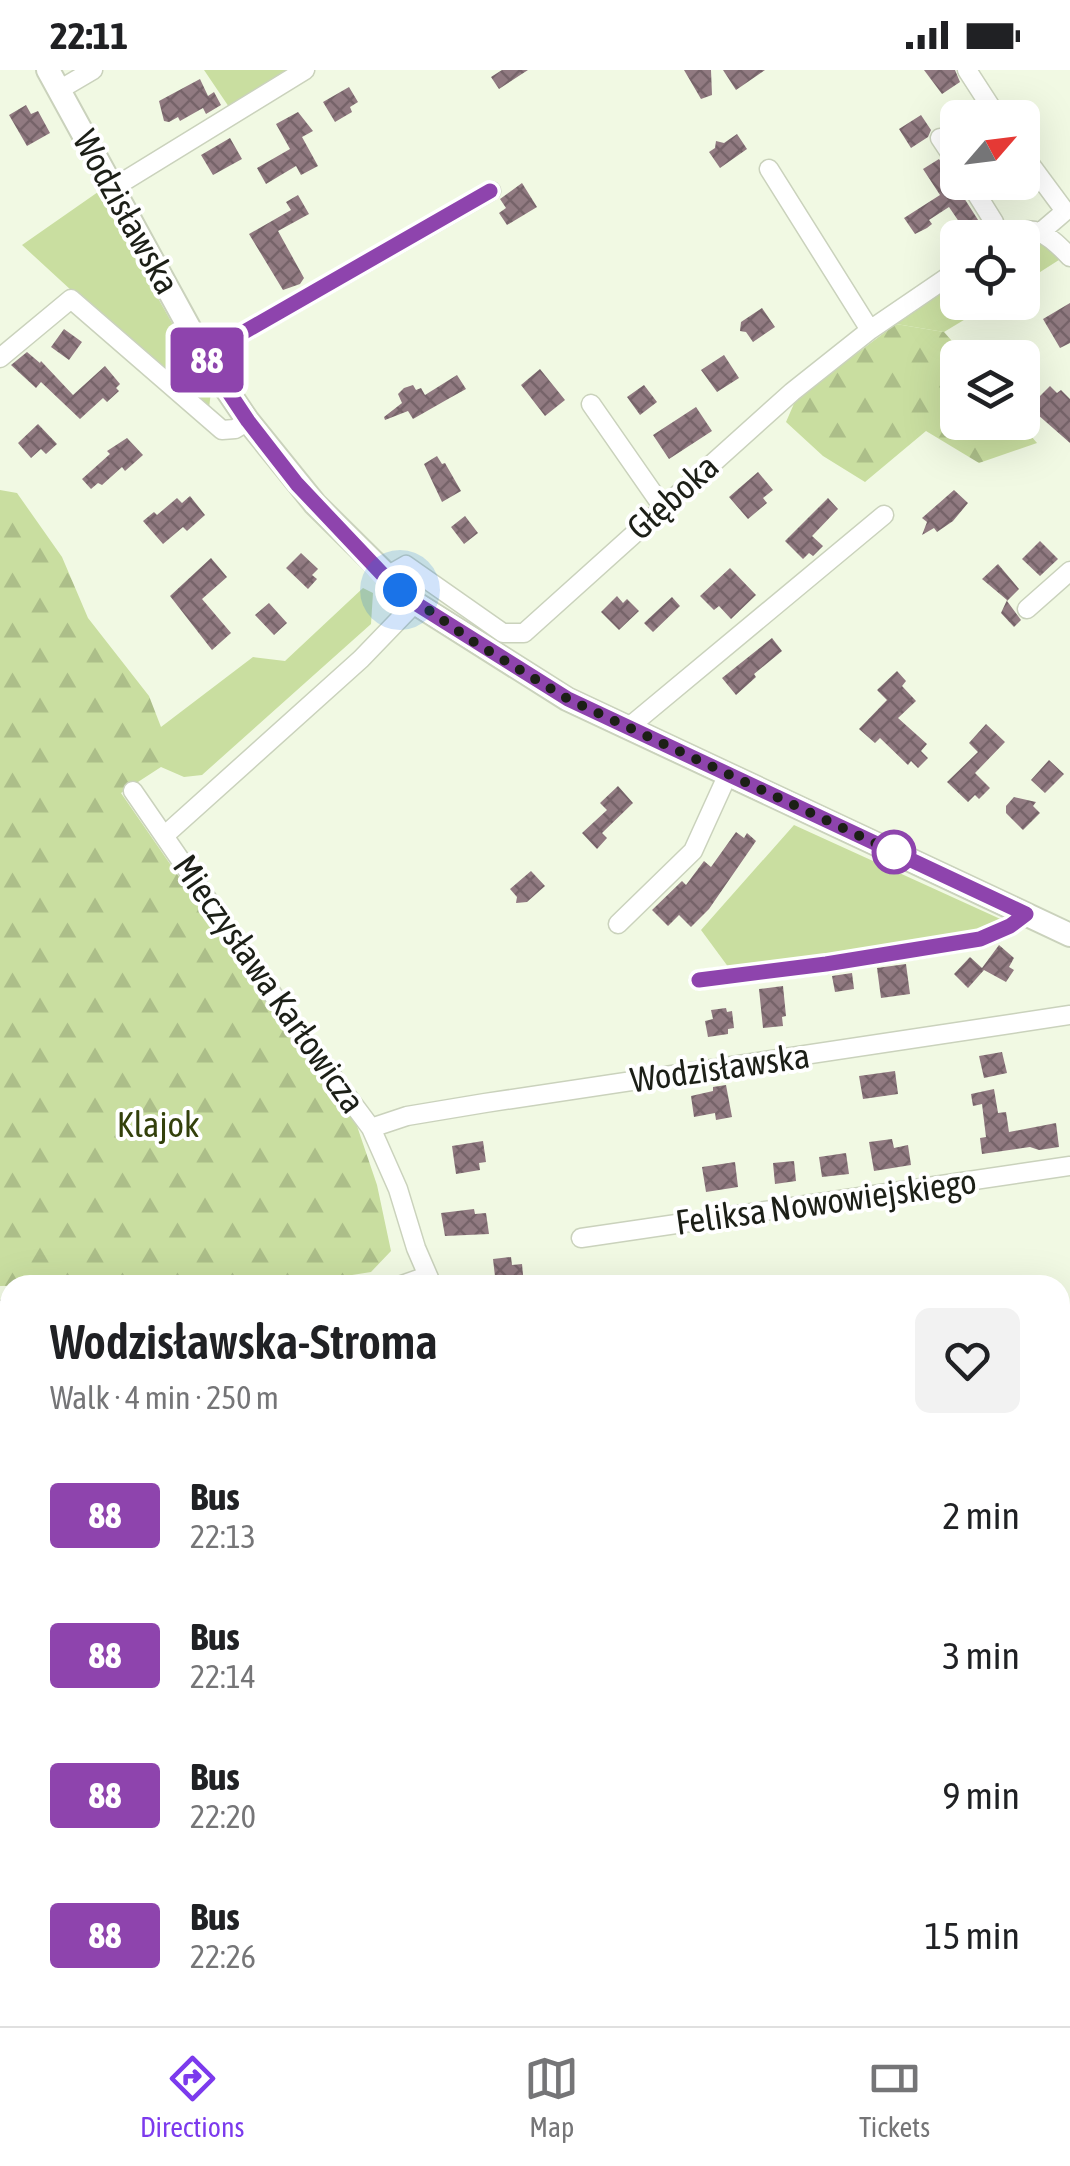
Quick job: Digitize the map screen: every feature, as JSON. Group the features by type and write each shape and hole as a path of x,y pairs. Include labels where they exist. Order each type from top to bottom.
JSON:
{"main road":[{"name":"Wodzisławska","path":"53,80 204,355 248,421 315,504 415,603 568,699 1070,935"}],"street":[{"path":"53,80 93,70"},
{"path":"113,188 305,70"},
{"path":"967,70 986,100"},
{"path":"769,169 870,330"},
{"path":"1040,177 1063,213 1042,231 1070,257"},
{"path":"204,355 490,191"},
{"name":"Głęboka","path":"385,577 406,565 503,634 524,633 792,392 870,330 940,282"},
{"path":"0,358 71,299 222,430 235,429 248,421"},
{"path":"590,404 662,506"},
{"path":"629,727 884,515"},
{"path":"1027,609 1070,570"},
{"name":"Mieczysława Karłowicza","path":"415,603 361,659 164,836 371,1128 398,1189 427,1275"},
{"path":"618,924 692,852 728,774"},
{"path":"133,792 164,836"},
{"path":"699,980 980,939 1026,914"},
{"name":"Wodzisławska","path":"371,1128 406,1116 467,1105 1070,1015"},
{"name":"Feliksa Nowowiejskiego","path":"581,1238 1070,1166"}],"green space":[{"path":"204,70 293,70 229,107"},
{"path":"98,192 211,392 208,416 22,245"},
{"path":"1040,240 1046,240 1062,258 1040,272"},
{"path":"940,292 940,320 964,320 944,332 896,324"},
{"path":"896,324 944,332 951,340 940,340 940,439 926,431 865,482 823,456 786,422 796,399"},
{"path":"941,440 1037,443 979,463"},
{"name":"Klajok","path":"0,490 17,493 62,557 88,618 149,696 161,727 161,767 121,793 289,1036 356,1123 377,1185 391,1251 371,1272 352,1275 0,1275"},
{"path":"363,588 373,593 371,624 202,775 184,777 161,767 161,727 253,657 285,661"},
{"path":"794,825 1007,922 981,934 729,968 701,930"}],"building":[{"path":"502,70 528,70 499,89 491,77"},
{"path":"684,70 711,70 712,95 701,99"},
{"path":"723,70 765,70 736,90"},
{"path":"924,70 955,70 960,82 942,94"},
{"path":"200,79 208,96 214,92 221,105 206,114 203,108 180,121 178,117 164,121 159,101"},
{"path":"349,87 358,102 350,107 352,112 335,122 323,102"},
{"path":"26,105 31,114 38,111 50,133 27,146 9,115"},
{"path":"298,112 313,131 302,137 318,166 301,175 296,166 266,184 257,168 290,149 276,124"},
{"path":"921,115 931,130 928,137 911,148 899,129"},
{"path":"737,134 747,149 720,168 709,152 716,141 724,143"},
{"path":"230,138 242,159 213,175 201,155"},
{"path":"939,159 940,195 923,169"},
{"path":"522,183 537,207 507,225 499,213 506,208 500,199"},
{"path":"298,195 309,214 278,231 304,278 300,284 283,290 249,234 291,210 286,202"},
{"path":"940,195 940,200 965,200 978,220 958,220 949,207 915,234 904,218"},
{"path":"1070,303 1070,343 1060,348 1043,319"},
{"path":"762,308 775,327 753,342 746,332 740,331 741,322"},
{"path":"64,329 82,342 69,360 51,347"},
{"path":"27,352 73,395 105,366 120,384 116,388 119,391 107,402 103,398 80,419 41,382 36,388 11,365"},
{"path":"724,355 739,378 717,392 701,370"},
{"path":"540,369 565,400 545,416 521,385"},
{"path":"457,375 466,389 413,419 408,411 385,420 402,403 398,394 404,388 413,385 425,395"},
{"path":"644,385 657,402 640,415 627,397"},
{"path":"1050,386 1070,399 1070,443 1040,417 1040,396"},
{"path":"696,407 712,431 669,459 653,435"},
{"path":"38,424 57,444 46,454 41,449 31,458 18,443"},
{"path":"127,438 143,455 125,471 122,467 102,485 98,483 91,489 82,479 110,454 107,451"},
{"path":"437,456 461,491 442,502 424,464"},
{"path":"758,472 773,490 763,498 767,503 748,519 729,497"},
{"path":"954,490 968,503 953,521 937,532 934,528 922,535 927,522 922,518"},
{"path":"190,496 205,515 163,544 143,521 177,498 182,503"},
{"path":"828,498 838,509 812,536 823,546 803,559 785,541"},
{"path":"465,516 478,533 464,544 451,527"},
{"path":"1040,541 1058,559 1040,576 1022,559"},
{"path":"301,553 318,569 312,575 317,579 308,589 286,568"},
{"path":"211,558 227,577 202,599 231,633 212,650 170,596"},
{"path":"998,564 1019,589 1007,601 1021,620 1014,627 1001,613 1007,600 982,579"},
{"path":"730,568 756,595 731,619 719,606 714,610 700,596"},
{"path":"617,596 623,603 627,599 639,611 619,630 601,612"},
{"path":"672,597 680,606 653,632 644,623"},
{"path":"269,603 287,623 274,635 255,615"},
{"path":"772,638 782,651 736,695 722,678"},
{"path":"897,671 906,681 902,686 916,701 898,718 927,744 921,751 928,758 918,768 911,761 908,765 880,738 875,743 859,729 887,700 877,690"},
{"path":"986,724 1005,742 975,773 990,788 979,799 975,795 968,802 947,782 978,752 969,743"},
{"path":"1049,760 1064,774 1045,793 1031,780"},
{"path":"618,786 633,803 602,833 607,838 597,849 582,833 607,810 600,803"},
{"path":"1014,797 1036,802 1033,806 1040,813 1023,830 1006,813 1006,806"},
{"path":"736,832 744,838 747,833 756,841 709,909 691,927 679,915 668,926 652,910 682,881 686,885 704,861 711,867"},
{"path":"531,871 545,886 527,902 516,903 517,897 510,889"},
{"path":"999,945 1014,958 1009,967 1014,970 1006,982 984,970 968,988 954,974 970,957 982,968"},
{"path":"906,964 910,994 881,998 877,968"},
{"path":"852,973 854,989 835,992 832,976"},
{"path":"783,986 783,1026 763,1028 759,989"},
{"path":"726,1008 727,1012 732,1011 734,1028 728,1029 728,1034 708,1037 705,1021 713,1019 711,1010"},
{"path":"1002,1052 1007,1073 984,1078 979,1056"},
{"path":"895,1071 898,1094 863,1099 859,1076"},
{"path":"726,1085 732,1117 716,1120 715,1113 694,1117 691,1096"},
{"path":"994,1089 998,1113 1006,1112 1009,1132 1056,1123 1059,1147 982,1154 980,1138 986,1137 982,1104 973,1106 971,1094"},
{"path":"892,1139 894,1148 908,1145 911,1165 874,1171 869,1142"},
{"path":"483,1141 486,1162 479,1163 480,1170 456,1174 452,1146"},
{"path":"846,1153 849,1174 822,1177 819,1157"},
{"path":"794,1161 796,1181 775,1184 773,1163"},
{"path":"735,1162 738,1187 706,1192 702,1167"},
{"path":"474,1209 475,1214 486,1213 489,1234 445,1236 441,1213"},
{"path":"511,1257 512,1265 522,1264 523,1275 495,1275 493,1259"}],"bus line":[{"name":"88","path":"490,191 204,355 248,421 315,504 385,577 415,603 474,642 568,699 1026,914 980,939 699,980"}],"route":[{"path":"400,590 474,642 568,699 894,852"}]}
